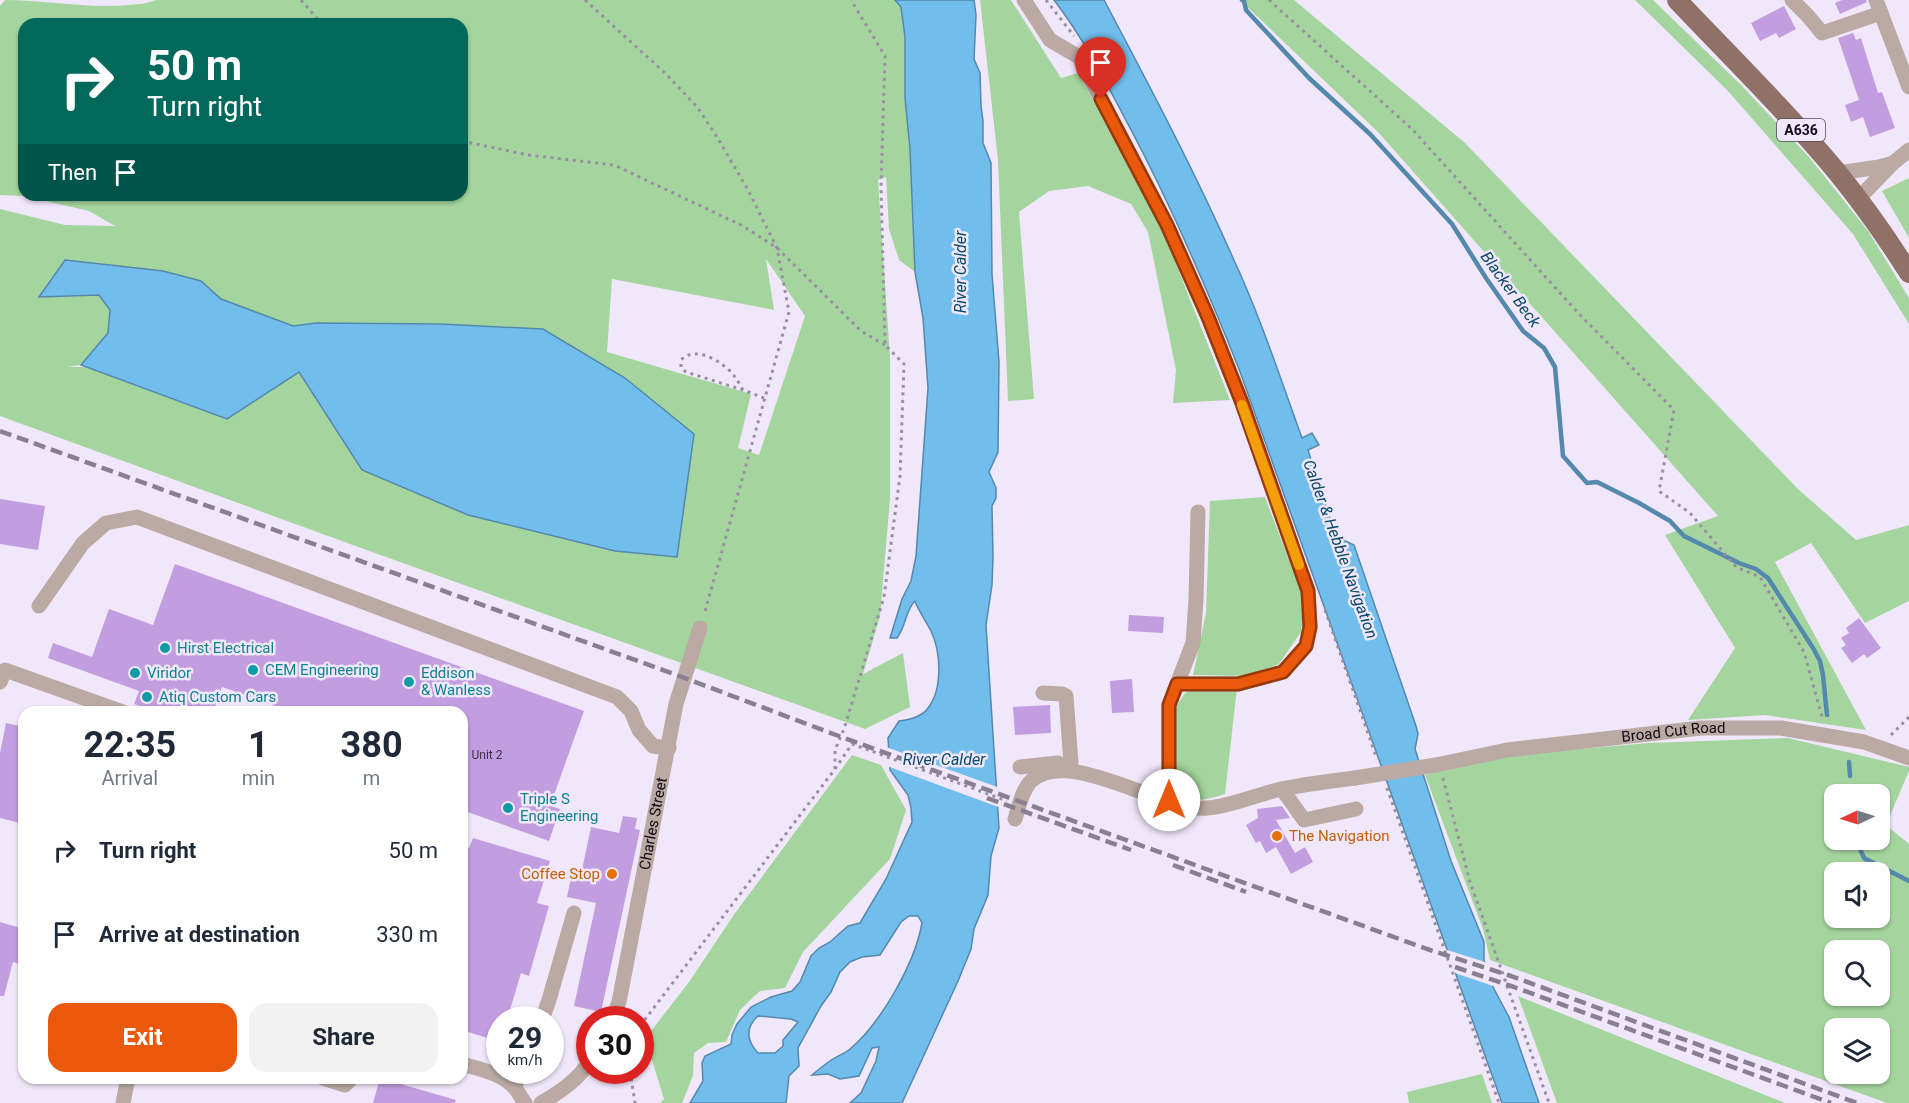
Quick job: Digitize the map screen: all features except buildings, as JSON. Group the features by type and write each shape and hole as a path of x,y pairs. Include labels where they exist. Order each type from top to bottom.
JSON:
{"main road":[{"name":"A636","path":"1677,0 1838,173 1909,273"}],"street":[{"path":"1024,0 1050,40 1079,57 1167,225 1208,317 1237,392 1308,591 1310,627 1306,646 1283,672 1238,684 1177,684"},
{"path":"1792,0 1822,33 1879,7 1909,87"},
{"path":"1858,199 1909,150"},
{"path":"1838,173 1893,163"},
{"path":"1169,800 1169,705 1193,643 1198,512"},
{"path":"39,606 83,543 106,522 136,517 617,697 631,711 639,730 653,746 669,748"},
{"name":"Charles Street","path":"617,1006 676,704 700,628"},
{"path":"0,682 5,670 106,706"},
{"path":"1043,693 1062,693 1066,696 1071,763"},
{"name":"Broad Cut Road","path":"1282,789 1438,765 1507,750 1701,728 1781,729 1864,742 1909,758"},
{"path":"1020,767 1071,763 1156,787 1169,800"},
{"path":"1015,819 1026,787 1040,775 1059,770 1079,772 1196,808 1207,808 1282,789 1304,820 1356,809"},
{"path":"547,1006 574,913"},
{"path":"468,1066 492,1072 514,1087 525,1103"},
{"path":"541,1103 561,1092 576,1077"},
{"path":"123,1103 127,1084"}],"path":[{"path":"301,0 317,18"},
{"path":"585,0 666,74 698,108 717,137 748,190 777,248 789,312 700,628"},
{"path":"851,0 885,56 881,186 885,345"},
{"path":"1046,0 1078,42"},
{"path":"1269,0 1412,129 1579,314 1674,410 1659,491 1690,513 1736,567 1760,577 1804,652 1827,736"},
{"path":"468,142 528,154 614,165 743,226 777,248 861,331 885,345 904,364 900,476 884,597 844,729 835,750 835,769"},
{"path":"743,390 735,377 711,357 692,354 681,360 681,368 686,372 764,398"},
{"path":"1879,748 1909,717"},
{"path":"654,1008 852,744 1013,803"},
{"path":"1438,765 1470,882 1549,1103"},
{"path":"1385,780 1498,1103"},
{"path":"1378,789 1387,787"},
{"path":"632,1084 635,1103"}],"green space":[{"path":"5,0 113,6 142,4 156,0 895,0 901,7 905,37 905,98 910,149 915,272 899,260 889,229 886,177 878,180 890,358 890,499 880,616 863,674 903,653 910,707 865,729 0,416 0,209 65,225 115,226 89,211 46,201 468,201 468,18 18,18 18,196 0,195 0,6","holes":["766,259 805,316 759,455 738,448 751,394 607,352 612,279 774,310","65,260 201,281 221,299 293,326 316,323 441,324 677,556 615,551 362,470 299,372 227,419 87,367 67,367 81,365 108,333 110,310 99,295 39,297"]},
{"path":"980,0 1011,0 1061,78 1078,73 1160,224 1230,400 1173,403 1176,370 1148,232 1131,204 1088,186 1049,191 1019,212 1034,399 1008,401 998,160"},
{"path":"1240,0 1294,0 1465,143 1798,489 1856,540 1909,525 1909,601 1865,623 1811,543 1775,562 1866,730 1765,715 1688,720 1735,648 1665,535 1718,516 1378,132"},
{"path":"1635,0 1653,0 1741,85 1809,157 1868,231 1909,298 1909,324 1853,234 1728,91"},
{"path":"1909,178 1909,238 1882,191"},
{"path":"1265,497 1305,602 1301,632 1279,664 1247,676 1193,675 1206,613 1210,501"},
{"path":"1237,688 1225,794 1201,800 1189,798 1184,794 1176,778 1176,707 1185,693 1190,690"},
{"path":"1788,738 1909,767 1890,816 1890,784 1824,784 1824,850 1890,850 1890,828 1909,844 1909,1103 1887,1103 1834,1084 1890,1084 1890,1018 1824,1018 1824,1080 1490,960 1483,929 1425,775 1511,755 1649,743"},
{"path":"852,755 881,765 906,810 890,859 803,952 785,988 760,991 740,1010 726,1042 708,1043 694,1053 693,1076 682,1103 660,1103 664,1099 654,1066 654,1027 689,982 733,916"},
{"path":"1518,996 1785,1103 1557,1103"},
{"path":"1482,1074 1492,1103 1409,1103 1407,1092"}],"water":[{"name":"River Calder","path":"895,0 974,0 976,15 974,59 980,73 983,143 991,163 992,274 999,362 998,452 989,472 996,488 996,498 992,506 992,585 986,625 999,828 991,856 988,895 974,929 971,949 958,981 902,1103 850,1103 861,1093 876,1061 879,1047 872,1048 859,1076 840,1079 828,1074 812,1075 862,1038 885,1008 912,956 922,923 918,916 909,916 901,922 880,955 862,957 850,962 840,972 798,1048 799,1066 789,1076 786,1103 690,1103 703,1081 702,1063 705,1056 731,1044 737,1024 751,1007 771,997 792,991 800,982 811,956 819,948 830,942 848,926 860,923 886,879 912,822 908,795 890,770 888,738 899,721 919,716 928,708 936,691 939,670 937,649 931,631 915,601 897,638 890,638 902,599 911,581 916,556 928,388 923,318 915,272 910,149 905,98 905,37 901,7","holes":["758,1016 791,1019 798,1022 783,1040 783,1046 775,1053 758,1053 749,1039 749,1030"]},
{"name":"Calder & Hebble Navigation","path":"1054,0 1104,0 1187,160 1243,280 1302,438 1312,433 1319,445 1308,450 1334,531 1343,540 1354,545 1416,726 1418,734 1415,749 1451,861 1484,942 1484,960 1494,989 1509,1017 1539,1103 1502,1103 1227,338 1159,186 1112,93 1075,30"},
{"path":"65,260 163,271 201,281 221,299 293,326 316,323 441,324 543,329 625,378 694,434 677,557 615,551 468,515 362,470 299,372 227,419 81,365 108,333 110,310 99,295 39,297"}],"pier":[{"path":"886,747 1000,788 1001,808 887,766"},
{"path":"1444,949 1488,963 1496,987 1452,972"}],"waterway":[{"name":"Blacker Beck","path":"1242,0 1246,10 1309,78 1370,134 1452,224 1523,331 1544,348 1555,367 1563,456 1587,483 1597,482 1639,503 1670,521 1684,536 1756,569 1768,578 1820,661 1827,715"},
{"name":"Blacker Beck","path":"1849,762 1850,776"},
{"name":"Blacker Beck","path":"1860,850 1864,858 1909,881"}],"railway":[{"path":"0,431 1857,1103"},
{"path":"987,798 1131,850"},
{"path":"1173,865 1246,892"},
{"path":"1455,967 1831,1103"}],"slow traffic":[{"path":"1242,405 1299,565"}],"place":[{"name":"Hirst Electrical","path":"165,648"},
{"name":"CEM Engineering","path":"253,670"},
{"name":"Viridor","path":"135,673"},
{"name":"Eddison & Wanless","path":"409,682"},
{"name":"Atiq Custom Cars","path":"147,697"},
{"name":"Triple S Engineering","path":"508,808"},
{"name":"The Navigation","path":"1277,836"},
{"name":"Coffee Stop","path":"612,874"}],"route":[{"path":"1101,99 1167,225 1208,317 1242,403 1308,591 1310,627 1306,646 1283,672 1238,684 1177,684 1169,705 1169,800"}]}
